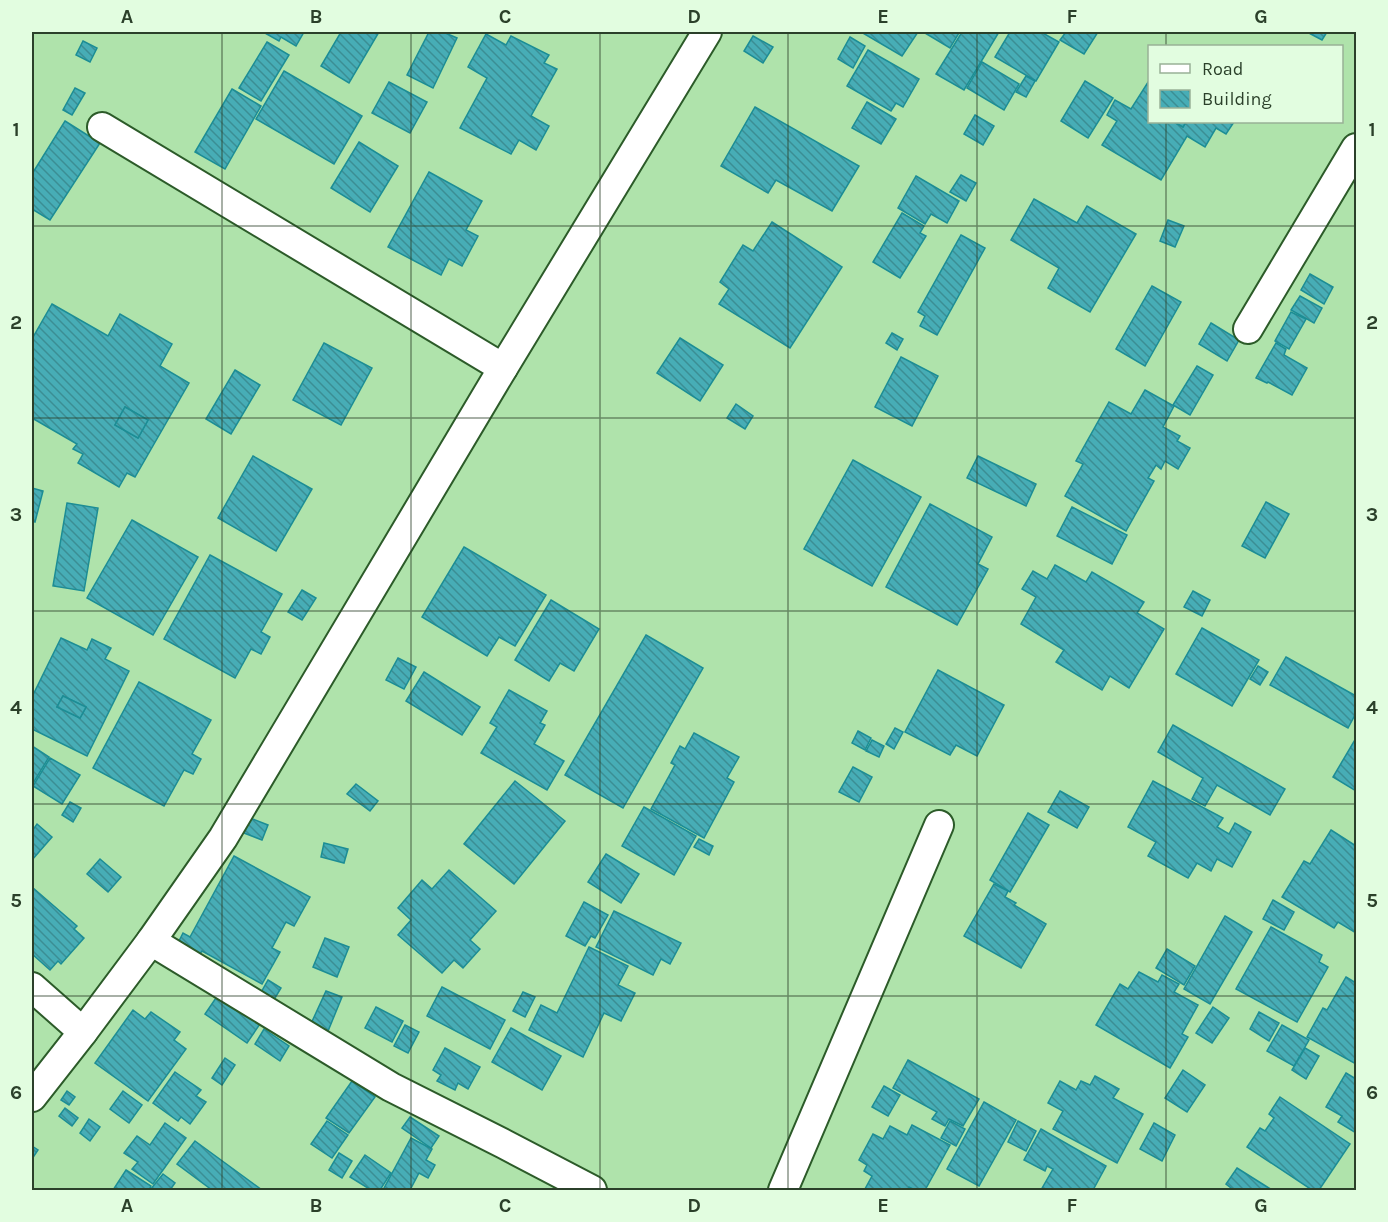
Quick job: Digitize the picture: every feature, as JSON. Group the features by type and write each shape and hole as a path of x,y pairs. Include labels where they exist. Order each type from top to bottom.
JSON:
{"street":[{"path":"32,1097 151,941 223,838 503,368 707,32"},
{"path":"102,127 503,368"},
{"path":"1248,329 1356,148"},
{"path":"783,1191 939,825"},
{"path":"151,941 391,1087 592,1191"},
{"path":"32,987 83,1032"}],"building":[{"path":"263,32 304,32 296,46 281,37 279,41"},
{"path":"341,32 379,32 349,83 321,66"},
{"path":"429,32 443,32 457,38 433,88 407,75"},
{"path":"861,32 918,32 902,56"},
{"path":"926,32 956,32 959,33 950,48"},
{"path":"962,32 999,32 964,90 936,74"},
{"path":"1010,32 1041,32 1059,42 1036,81 995,57"},
{"path":"1066,32 1098,32 1084,54 1060,40"},
{"path":"1307,32 1327,32 1322,40"},
{"path":"486,34 506,45 511,36 549,55 544,63 557,69 531,116 549,126 536,150 519,140 511,154 460,128 487,78 468,67"},
{"path":"753,36 773,47 763,63 744,51"},
{"path":"850,37 865,46 853,68 838,59"},
{"path":"83,41 97,48 90,62 76,55"},
{"path":"267,42 289,55 261,101 239,88"},
{"path":"868,50 919,79 903,107 896,103 891,111 847,86"},
{"path":"982,62 1019,84 1004,110 967,88"},
{"path":"284,71 362,116 334,164 256,119"},
{"path":"1026,76 1035,81 1026,97 1016,92"},
{"path":"1085,81 1113,98 1088,138 1061,121"},
{"path":"389,82 427,102 410,133 372,113"},
{"path":"1148,82 1148,123 1176,123 1183,127 1185,123 1233,123 1226,134 1216,128 1205,147 1187,136 1161,180 1102,145 1117,121 1107,115 1115,100 1131,109"},
{"path":"75,88 85,93 72,115 63,110"},
{"path":"232,89 261,106 225,169 195,152"},
{"path":"867,102 896,119 881,144 852,128"},
{"path":"755,107 859,166 832,211 776,180 768,193 721,166"},
{"path":"975,115 994,126 983,145 964,134"},
{"path":"65,121 100,143 50,220 32,209 32,174"},
{"path":"359,142 398,166 370,212 331,188"},
{"path":"429,172 482,201 466,230 478,236 462,266 449,259 441,275 388,247"},
{"path":"961,175 976,183 966,201 950,192"},
{"path":"916,176 959,201 947,223 931,214 925,224 898,208"},
{"path":"1034,199 1077,223 1087,206 1136,234 1090,312 1048,288 1059,268 1011,240"},
{"path":"902,213 924,226 920,233 926,236 900,278 873,262"},
{"path":"1168,220 1184,226 1175,247 1160,241"},
{"path":"772,222 842,267 790,348 719,304 729,289 720,282 743,245 753,251"},
{"path":"961,235 985,248 937,335 920,326 925,316 918,312"},
{"path":"1310,274 1333,287 1324,304 1301,290"},
{"path":"1152,286 1181,302 1145,366 1116,349"},
{"path":"1300,296 1322,308 1314,323 1291,310"},
{"path":"52,304 108,336 120,314 172,344 160,366 189,383 135,477 127,473 119,487 78,463 83,454 73,449 77,444 32,418 32,339","holes":["125,407 148,420 138,438 115,425"]},
{"path":"1291,312 1306,319 1289,349 1275,341"},
{"path":"1211,323 1239,340 1227,361 1199,344"},
{"path":"892,333 903,339 897,350 886,343"},
{"path":"680,338 723,365 700,401 657,373"},
{"path":"324,343 372,368 341,425 293,400"},
{"path":"1276,343 1286,349 1284,355 1307,368 1292,395 1256,378"},
{"path":"901,357 938,376 912,426 875,407"},
{"path":"1197,366 1213,375 1190,415 1173,405"},
{"path":"235,370 260,385 231,434 206,419"},
{"path":"1145,390 1174,406 1163,427 1180,436 1177,441 1190,448 1178,469 1165,461 1161,469 1156,465 1148,478 1154,481 1126,531 1065,496 1083,464 1076,461 1109,402 1131,414"},
{"path":"736,404 753,416 745,429 727,418"},
{"path":"125,407 148,420 138,438 115,425"},
{"path":"253,456 312,489 276,551 218,518"},
{"path":"978,456 1036,484 1026,506 967,478"},
{"path":"853,460 921,497 872,586 804,549"},
{"path":"32,488 43,491 35,522 32,521"},
{"path":"1266,502 1289,514 1265,558 1242,546"},
{"path":"67,503 98,508 84,591 53,586"},
{"path":"930,504 992,537 978,564 988,569 957,625 886,587"},
{"path":"1072,507 1127,535 1112,564 1057,536"},
{"path":"132,520 198,557 153,635 87,598"},
{"path":"464,547 546,595 515,646 499,637 487,656 422,617"},
{"path":"210,555 282,594 261,632 270,637 261,654 251,649 235,678 164,639"},
{"path":"1055,565 1086,582 1092,572 1144,602 1137,613 1164,629 1129,688 1110,676 1102,690 1056,662 1064,650 1021,624 1036,597 1022,589 1033,571 1047,579"},
{"path":"302,590 316,598 302,620 288,612"},
{"path":"1193,591 1210,600 1202,616 1184,607"},
{"path":"551,600 599,629 574,671 560,663 549,681 515,660"},
{"path":"1202,628 1259,660 1232,706 1176,674"},
{"path":"646,635 703,668 623,808 565,775"},
{"path":"61,638 87,650 92,639 111,648 105,659 129,671 87,756 32,729 32,697","holes":["63,696 86,707 80,718 57,707"]},
{"path":"1286,657 1356,696 1356,713 1348,728 1270,685"},
{"path":"398,658 416,667 404,689 386,680"},
{"path":"1258,666 1268,672 1260,685 1250,679"},
{"path":"938,670 1004,705 977,756 956,745 950,755 905,732"},
{"path":"424,672 480,707 462,735 406,701"},
{"path":"139,682 211,720 192,754 201,759 193,774 184,770 164,806 93,768"},
{"path":"509,690 547,711 540,723 545,725 534,744 564,761 547,790 481,753 497,727 490,723"},
{"path":"63,696 86,707 80,718 57,707"},
{"path":"1173,725 1285,789 1270,815 1217,785 1205,806 1192,799 1203,778 1158,752"},
{"path":"895,728 903,732 894,749 886,744"},
{"path":"858,731 871,738 865,750 852,743"},
{"path":"694,733 739,757 727,778 734,782 704,838 651,809 675,765 671,763 680,746 685,749"},
{"path":"1356,738 1356,791 1333,777"},
{"path":"872,740 884,746 879,757 866,751"},
{"path":"32,746 49,757 32,785"},
{"path":"50,758 80,775 62,804 33,786"},
{"path":"853,767 872,777 859,802 839,792"},
{"path":"515,781 565,821 514,884 464,844"},
{"path":"1153,781 1223,818 1217,827 1229,834 1235,823 1251,832 1232,867 1217,859 1211,871 1197,863 1188,878 1148,856 1156,842 1128,827"},
{"path":"356,784 378,801 370,811 347,794"},
{"path":"1060,791 1089,807 1077,828 1048,812"},
{"path":"70,802 81,808 73,822 62,815"},
{"path":"644,807 696,836 674,875 622,846"},
{"path":"1028,813 1049,825 1010,892 990,880"},
{"path":"250,818 268,825 262,840 244,833"},
{"path":"37,824 52,837 32,860 32,831"},
{"path":"1331,830 1356,846 1356,933 1338,922 1334,928 1282,897 1304,861 1310,864"},
{"path":"699,839 713,846 709,855 694,847"},
{"path":"324,843 348,849 344,863 321,857"},
{"path":"606,854 639,874 621,903 588,882"},
{"path":"234,856 310,897 294,926 286,922 272,948 280,952 262,984 202,951 197,958 176,947 183,933 190,937"},
{"path":"100,859 121,877 108,892 87,874"},
{"path":"449,870 496,911 470,940 480,949 463,968 454,960 442,973 398,935 411,920 398,908 422,880 432,889"},
{"path":"994,884 1008,891 1005,897 1016,903 1014,905 1046,924 1021,968 964,936"},
{"path":"32,887 77,926 74,929 84,938 61,964 58,961 50,970 32,954"},
{"path":"1273,900 1294,912 1284,930 1263,919"},
{"path":"584,902 608,915 595,938 591,936 585,946 566,936"},
{"path":"614,911 681,943 670,964 661,959 653,975 596,947"},
{"path":"1225,916 1252,932 1210,1004 1184,989"},
{"path":"1271,927 1322,955 1319,962 1328,967 1297,1022 1236,989"},
{"path":"325,938 349,947 337,977 313,967"},
{"path":"589,947 628,966 618,985 635,993 621,1021 604,1013 583,1057 529,1030 541,1005 557,1013"},
{"path":"1167,949 1195,966 1184,985 1156,968"},
{"path":"1139,972 1158,982 1162,975 1179,984 1174,992 1198,1005 1182,1034 1188,1037 1170,1068 1096,1025 1120,984 1128,989"},
{"path":"1346,977 1356,983 1356,1064 1307,1037 1323,1008 1327,1010"},
{"path":"268,980 281,988 272,1003 259,996"},
{"path":"442,987 505,1020 490,1049 427,1016"},
{"path":"326,991 342,997 326,1036 309,1028"},
{"path":"220,992 262,1021 247,1043 205,1014"},
{"path":"523,992 535,997 525,1017 513,1011"},
{"path":"376,1007 403,1021 392,1042 365,1028"},
{"path":"1213,1007 1229,1018 1212,1043 1196,1033"},
{"path":"133,1010 145,1019 151,1012 180,1032 174,1040 186,1049 148,1101 95,1063"},
{"path":"1259,1012 1279,1023 1269,1041 1250,1029"},
{"path":"405,1025 419,1032 408,1053 394,1046"},
{"path":"1282,1025 1309,1040 1294,1066 1267,1051"},
{"path":"511,1028 561,1056 542,1090 492,1062"},
{"path":"264,1029 289,1046 280,1061 255,1044"},
{"path":"445,1048 480,1067 468,1089 458,1083 455,1090 437,1081 441,1075 433,1070"},
{"path":"1305,1048 1319,1056 1306,1079 1292,1070"},
{"path":"225,1058 235,1065 222,1085 212,1078"},
{"path":"908,1060 979,1099 963,1126 949,1119 945,1126 932,1119 937,1112 893,1088"},
{"path":"1183,1070 1205,1085 1187,1112 1165,1098"},
{"path":"175,1072 201,1090 196,1096 206,1102 190,1124 181,1117 178,1121 153,1103"},
{"path":"1346,1073 1356,1079 1356,1133 1338,1122 1342,1116 1326,1107"},
{"path":"1095,1076 1119,1089 1113,1098 1143,1114 1117,1163 1053,1129 1063,1111 1048,1103 1060,1081 1076,1090 1081,1081 1090,1085"},
{"path":"352,1081 375,1097 349,1133 326,1118"},
{"path":"884,1086 900,1095 888,1116 872,1107"},
{"path":"67,1091 75,1097 69,1105 61,1100"},
{"path":"123,1091 142,1105 129,1123 110,1109"},
{"path":"1280,1097 1350,1144 1319,1190 1312,1190 1247,1147 1260,1128 1265,1131 1274,1118 1269,1114"},
{"path":"984,1102 1016,1120 979,1186 947,1169"},
{"path":"65,1108 78,1118 72,1126 59,1116"},
{"path":"410,1117 439,1136 431,1148 402,1128"},
{"path":"89,1119 100,1127 90,1141 80,1133"},
{"path":"327,1121 348,1135 332,1158 311,1144"},
{"path":"950,1121 965,1129 956,1146 941,1138"},
{"path":"1018,1121 1036,1131 1026,1151 1008,1142"},
{"path":"165,1123 186,1138 153,1184 132,1169 138,1162 124,1153 137,1136 150,1145"},
{"path":"1154,1123 1175,1135 1162,1161 1140,1149"},
{"path":"912,1125 950,1145 925,1190 915,1190 909,1187 908,1190 865,1189 872,1176 864,1171 867,1165 859,1160 873,1134 883,1139 890,1126 907,1135"},
{"path":"1041,1129 1106,1166 1093,1190 1041,1190 1053,1169 1047,1166 1045,1171 1024,1160"},
{"path":"411,1138 432,1149 426,1160 435,1165 428,1178 419,1173 410,1190 383,1190"},
{"path":"195,1141 262,1190 212,1190 177,1164"},
{"path":"32,1146 38,1150 32,1159"},
{"path":"339,1153 352,1161 342,1178 329,1170"},
{"path":"365,1155 391,1173 380,1190 371,1190 350,1177"},
{"path":"1237,1168 1272,1190 1230,1190 1231,1188 1226,1184"},
{"path":"126,1170 151,1186 149,1190 113,1190"},
{"path":"163,1174 175,1183 170,1190 150,1190"}]}
